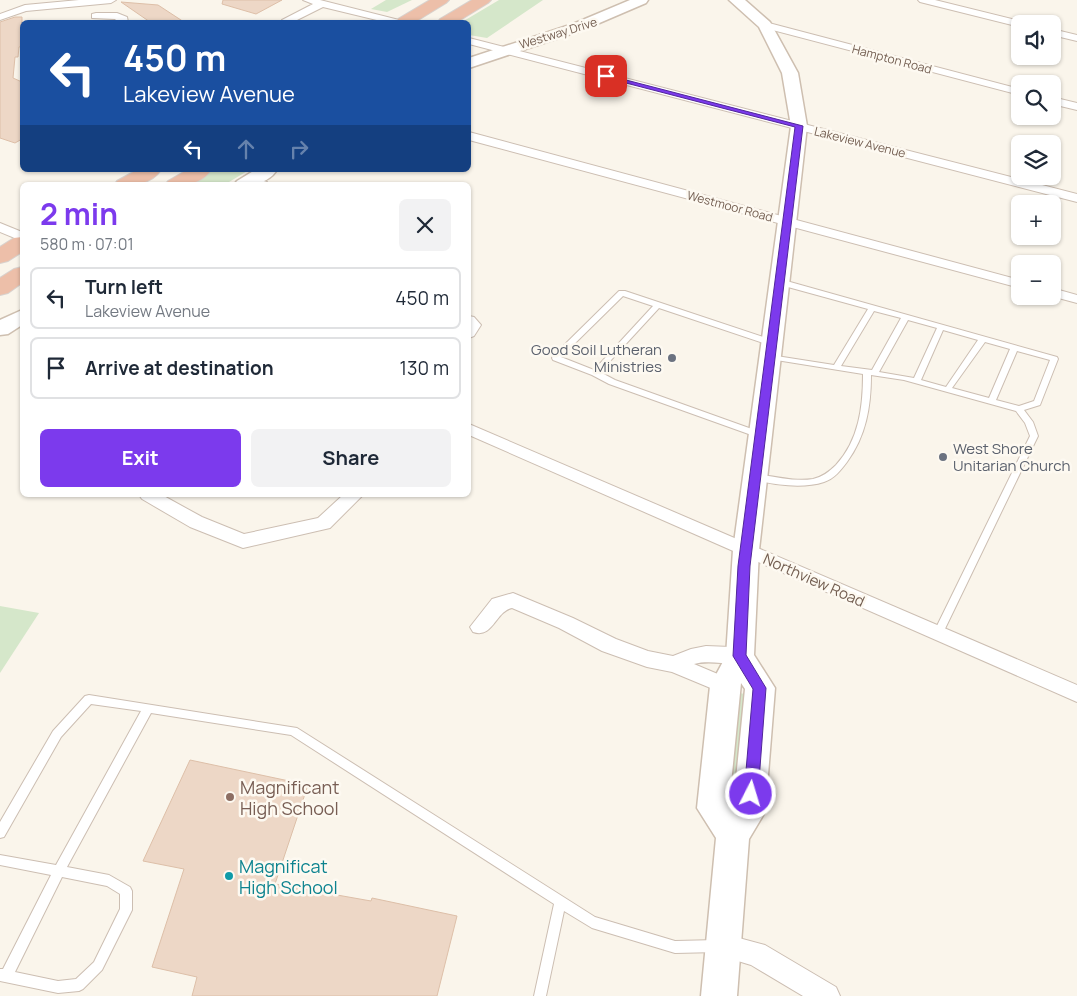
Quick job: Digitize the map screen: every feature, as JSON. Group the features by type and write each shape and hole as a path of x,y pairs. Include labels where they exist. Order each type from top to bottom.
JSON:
{"highway":[{"path":"407,20 442,0"},
{"path":"449,20 483,0"},
{"path":"129,182 147,172"},
{"path":"180,182 197,172"},
{"path":"0,256 20,244"},
{"path":"0,288 20,275"}],"main road":[{"path":"733,835 713,808 725,686 740,656 746,550 799,126 790,73 765,25 736,0"},
{"name":"Westway Drive","path":"471,62 505,50 538,47 583,35 611,24 632,10 639,1"},
{"path":"254,182 266,172"},
{"path":"0,329 20,317"},
{"path":"719,996 733,835 750,812 760,688 740,656"}],"street":[{"path":"0,17 25,8 111,0"},
{"path":"308,0 386,20"},
{"path":"923,0 1011,22"},
{"path":"99,2 96,20 117,16 123,20"},
{"path":"290,20 322,4"},
{"name":"Hampton Road","path":"765,25 1011,90"},
{"path":"1061,34 1077,38"},
{"name":"Lakeview Avenue","path":"471,42 1077,198"},
{"path":"1061,103 1077,107"},
{"name":"Westmoor Road","path":"471,137 1011,282"},
{"path":"2,228 20,236"},
{"path":"1061,295 1077,299"},
{"name":"Northview Road","path":"471,430 1077,694"},
{"path":"152,497 196,522 243,541 324,523 352,497"},
{"path":"480,627 499,604 514,600 558,618 610,645 647,659 675,665 725,686"},
{"path":"675,665 697,654 710,652 740,656"},
{"path":"724,946 756,954 827,996"}],"lane":[{"path":"761,435 612,382 595,373 556,358 622,292 771,350 836,367 917,381 1019,408 1037,403 1054,359 780,282"},
{"path":"595,373 658,305"},
{"path":"836,367 873,307"},
{"path":"755,478 805,482 822,480 834,473 848,456 860,434 870,372 906,317"},
{"path":"917,381 941,327"},
{"path":"948,389 983,339"},
{"path":"992,401 1014,348"},
{"path":"938,634 1034,436 1029,422 1019,408"},
{"path":"0,833 57,734 89,699 148,708 292,731 592,922 676,948 724,946"},
{"path":"0,860 59,871 110,881 126,891 126,910 98,966 79,985 58,987 3,976 59,871 148,708"},
{"path":"540,996 560,902"}],"green space":[{"path":"386,0 412,0 387,12 371,9"},
{"path":"499,0 543,0 487,38 471,35 471,20 465,20"},
{"path":"209,172 246,172 229,182 192,182"},
{"path":"0,606 39,613 0,673"},
{"path":"739,693 745,694 739,779 736,780 730,776"}],"building":[{"path":"223,0 282,0 256,14 222,4"},
{"path":"121,2 158,5 181,20 147,20"},
{"path":"15,17 22,17 22,20 20,20 20,47 18,57 15,57 13,78 20,81 20,140 15,143 0,138 0,22"},
{"name":"Magnificat High School","path":"190,760 308,785 275,884 371,901 372,898 457,916 437,996 192,996 197,977 152,967 184,869 143,861"}],"place":[{"name":"Good Soil Lutheran Ministries","path":"672,358"},
{"name":"West Shore Unitarian Church","path":"943,457"},
{"name":"Magnificant High School","path":"230,797"},
{"name":"Magnificat High School","path":"229,876"}],"route":[{"path":"606,76 799,126 744,566 740,656 760,688 751,794"}]}
